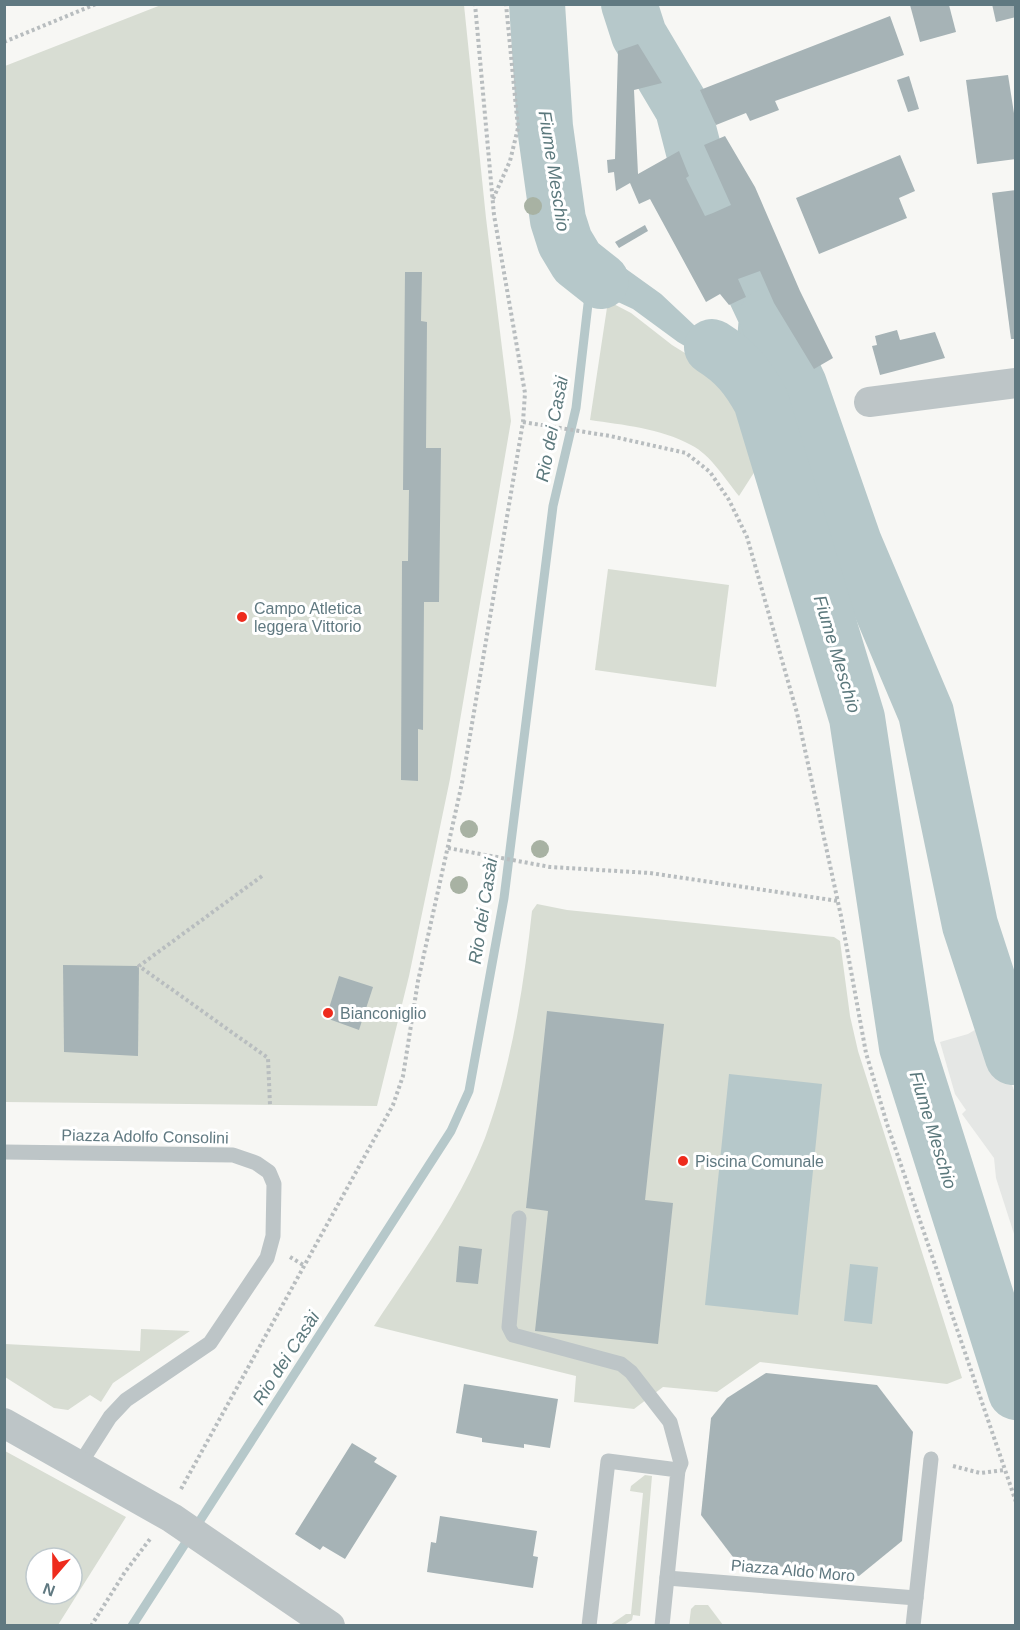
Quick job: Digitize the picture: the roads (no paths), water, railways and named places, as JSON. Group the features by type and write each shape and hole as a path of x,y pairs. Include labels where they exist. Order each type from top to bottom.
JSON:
{"street":[{"path":"868,402 1016,382"},
{"path":"4,1423 168,1515 330,1626"}],"lane":[{"name":"Piazza Adolfo Consolini","path":"4,1152 233,1155 256,1163 269,1172 274,1184 273,1236 267,1258 220,1331 198,1353 126,1400 111,1417 80,1464"},
{"path":"519,1218 509,1327 513,1335 609,1360 631,1372 670,1422 681,1463 678,1470 662,1626"},
{"path":"913,1626 931,1460"},
{"path":"589,1626 608,1461 678,1470"},
{"name":"Piazza Aldo Moro","path":"667,1578 916,1598"}],"waterway":[{"name":"Fiume Meschio","path":"537,4 545,127 558,220 565,242 577,262 601,281"},
{"path":"629,4 639,35 683,109 700,175 767,317 764,353"},
{"name":"Rio dei Casài","path":"132,1626 451,1131 469,1091 504,898 553,506 576,408 591,278"},
{"path":"767,317 799,385 854,543 926,713 970,925 1013,1057"},
{"name":"Fiume Meschio","path":"712,347 741,371 761,401 857,718 907,1047 1016,1392"}],"place":[{"name":"Campo Atletica leggera Vittorio","path":"242,617"},
{"name":"Bianconiglio","path":"328,1013"},
{"name":"Piscina Comunale","path":"683,1161"}]}
